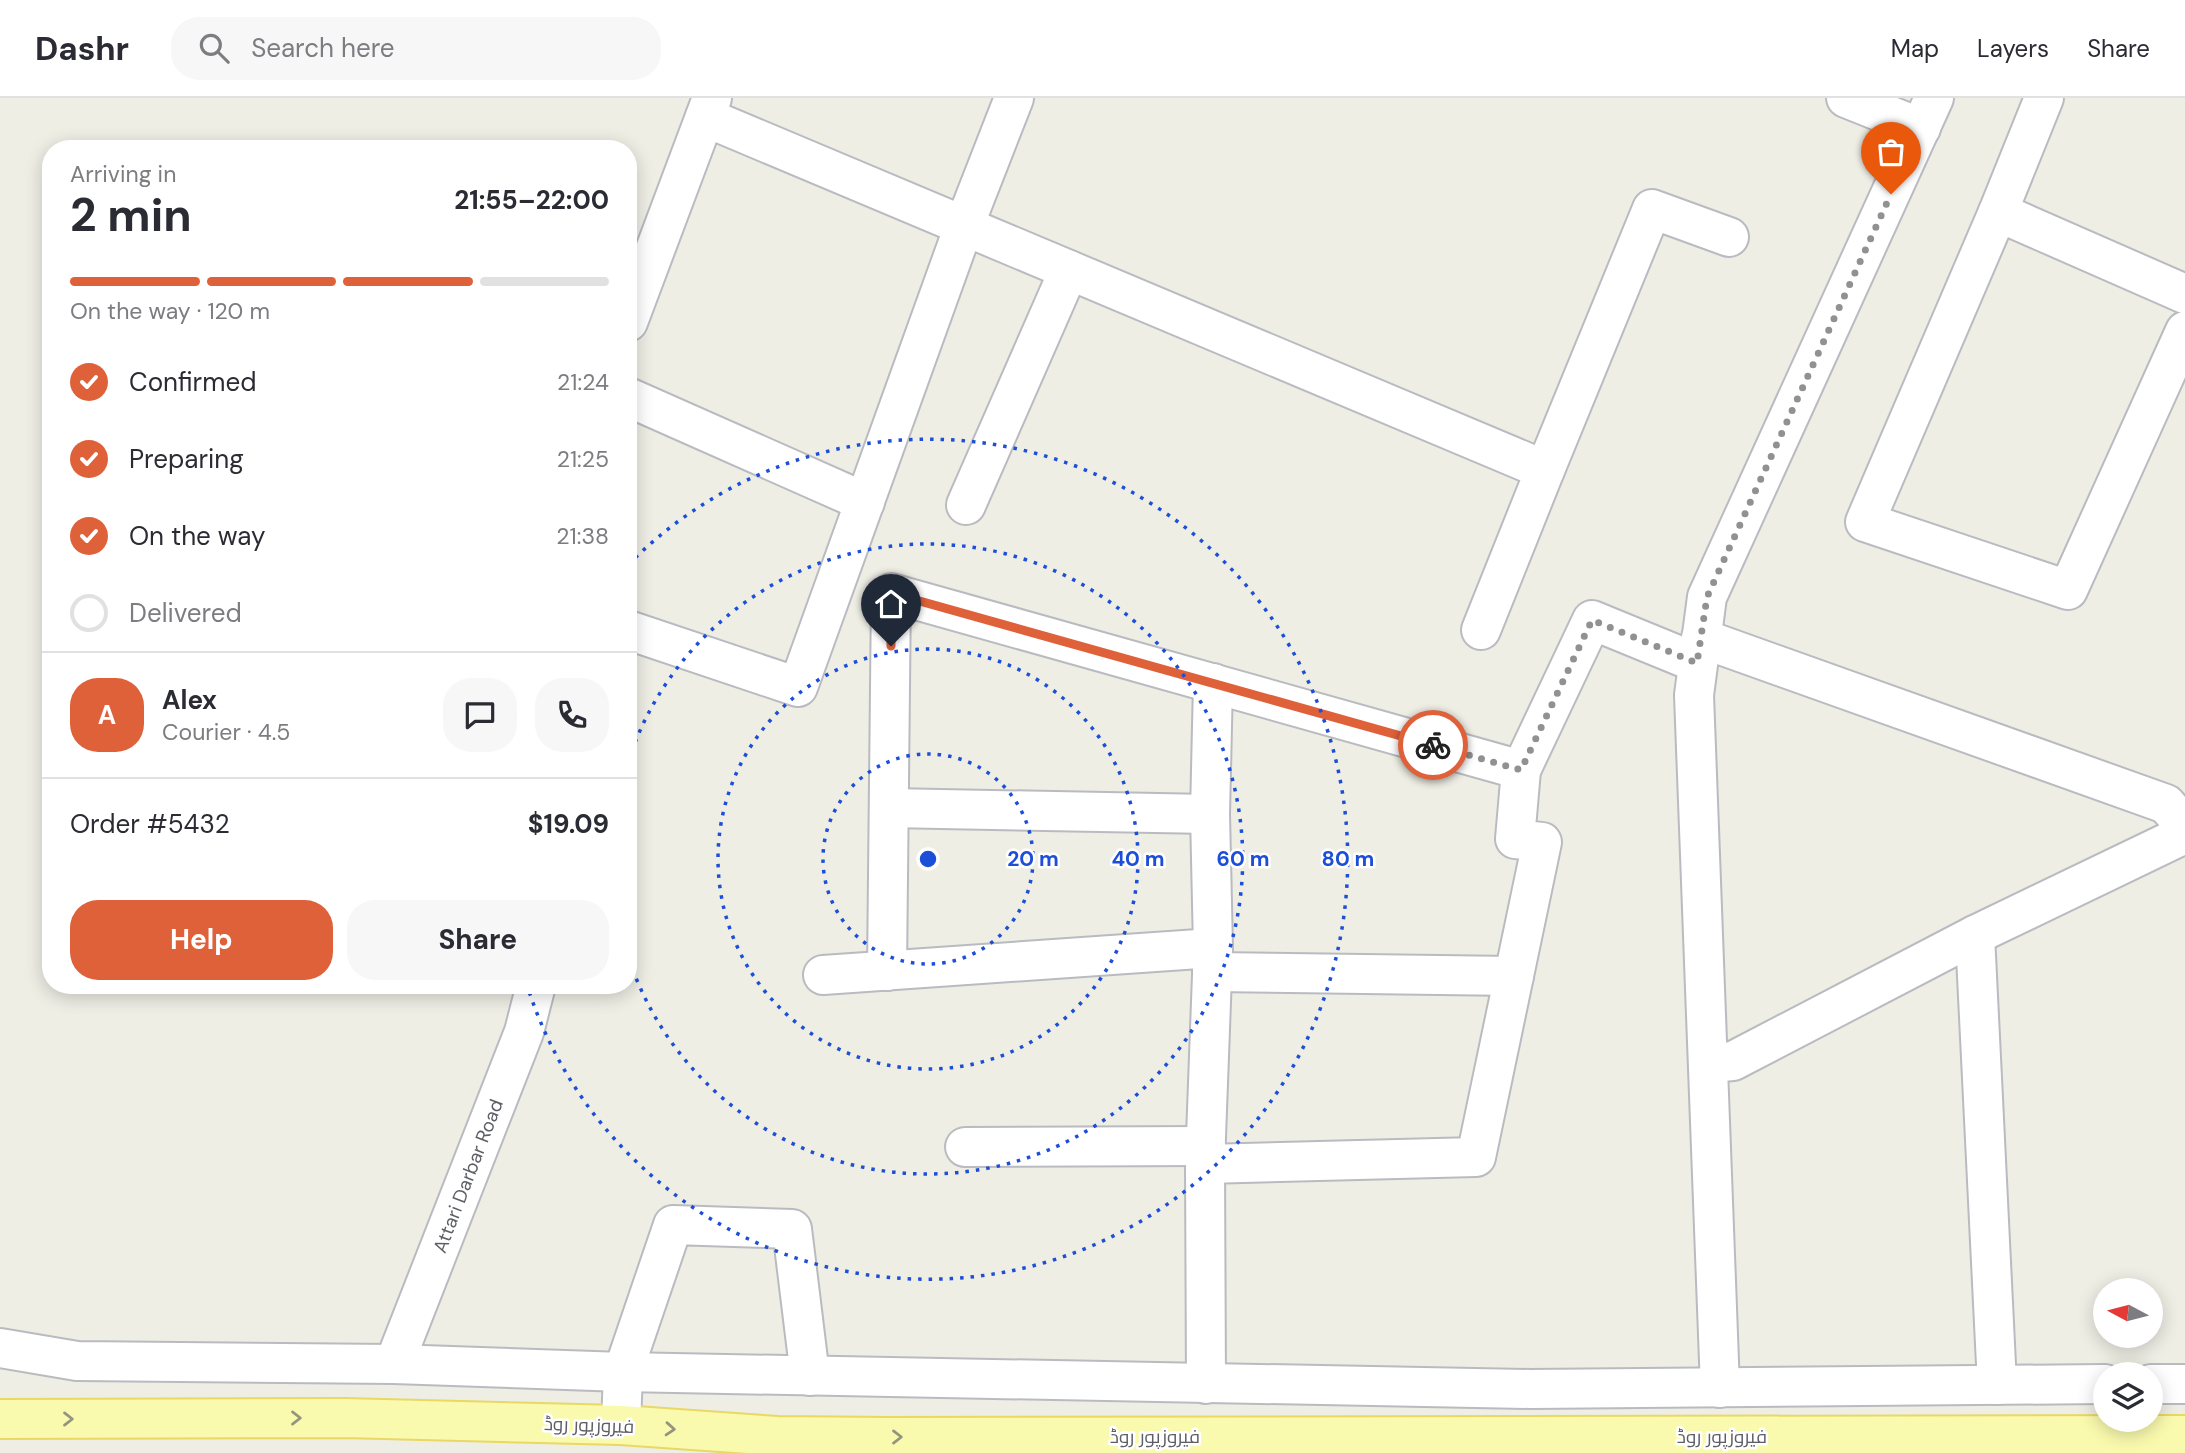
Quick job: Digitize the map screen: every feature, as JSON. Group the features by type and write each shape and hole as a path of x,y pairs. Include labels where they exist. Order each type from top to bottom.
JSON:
{"main road":[{"name":"فیروزپور روڈ","path":"0,1419 344,1418 621,1425 777,1436 888,1437 2185,1436"}],"street":[{"path":"637,633 798,687 964,226 1014,98"},
{"path":"1720,1388 1695,695 1699,651 1707,597 1927,113 1846,98"},
{"path":"2044,98 1865,522 2068,590 2185,331"},
{"path":"637,298 709,108 964,226 1545,470"},
{"path":"1481,630 1652,209 1729,237"},
{"path":"1998,212 2185,294"},
{"path":"966,505 1069,270"},
{"path":"637,401 865,502"},
{"path":"887,971 891,593 1521,770"},
{"path":"965,1147 1205,1155 1476,1157 1542,842 1515,839 1521,770 1592,620 1699,651 2166,804 2185,826"},
{"path":"1206,1384 1205,1155 1212,960 1210,814 1213,683"},
{"path":"889,808 1210,814"},
{"path":"1709,1063 1733,1061 1975,935 2185,834"},
{"path":"1975,935 1997,1385"},
{"path":"822,975 1212,960 1514,976"},
{"name":"Attari Darbar Road","path":"394,1364 524,1031 534,994"},
{"path":"621,1425 622,1372 673,1225 792,1229 810,1376"},
{"path":"0,1348 77,1361 394,1364 622,1372 1531,1390 2093,1384"},
{"path":"2163,1384 2185,1384"}],"way so far":[{"path":"1433,745 1521,770 1592,620 1697,663 1707,597 1891,194"}],"route":[{"path":"891,646 891,593 1433,745"}]}
